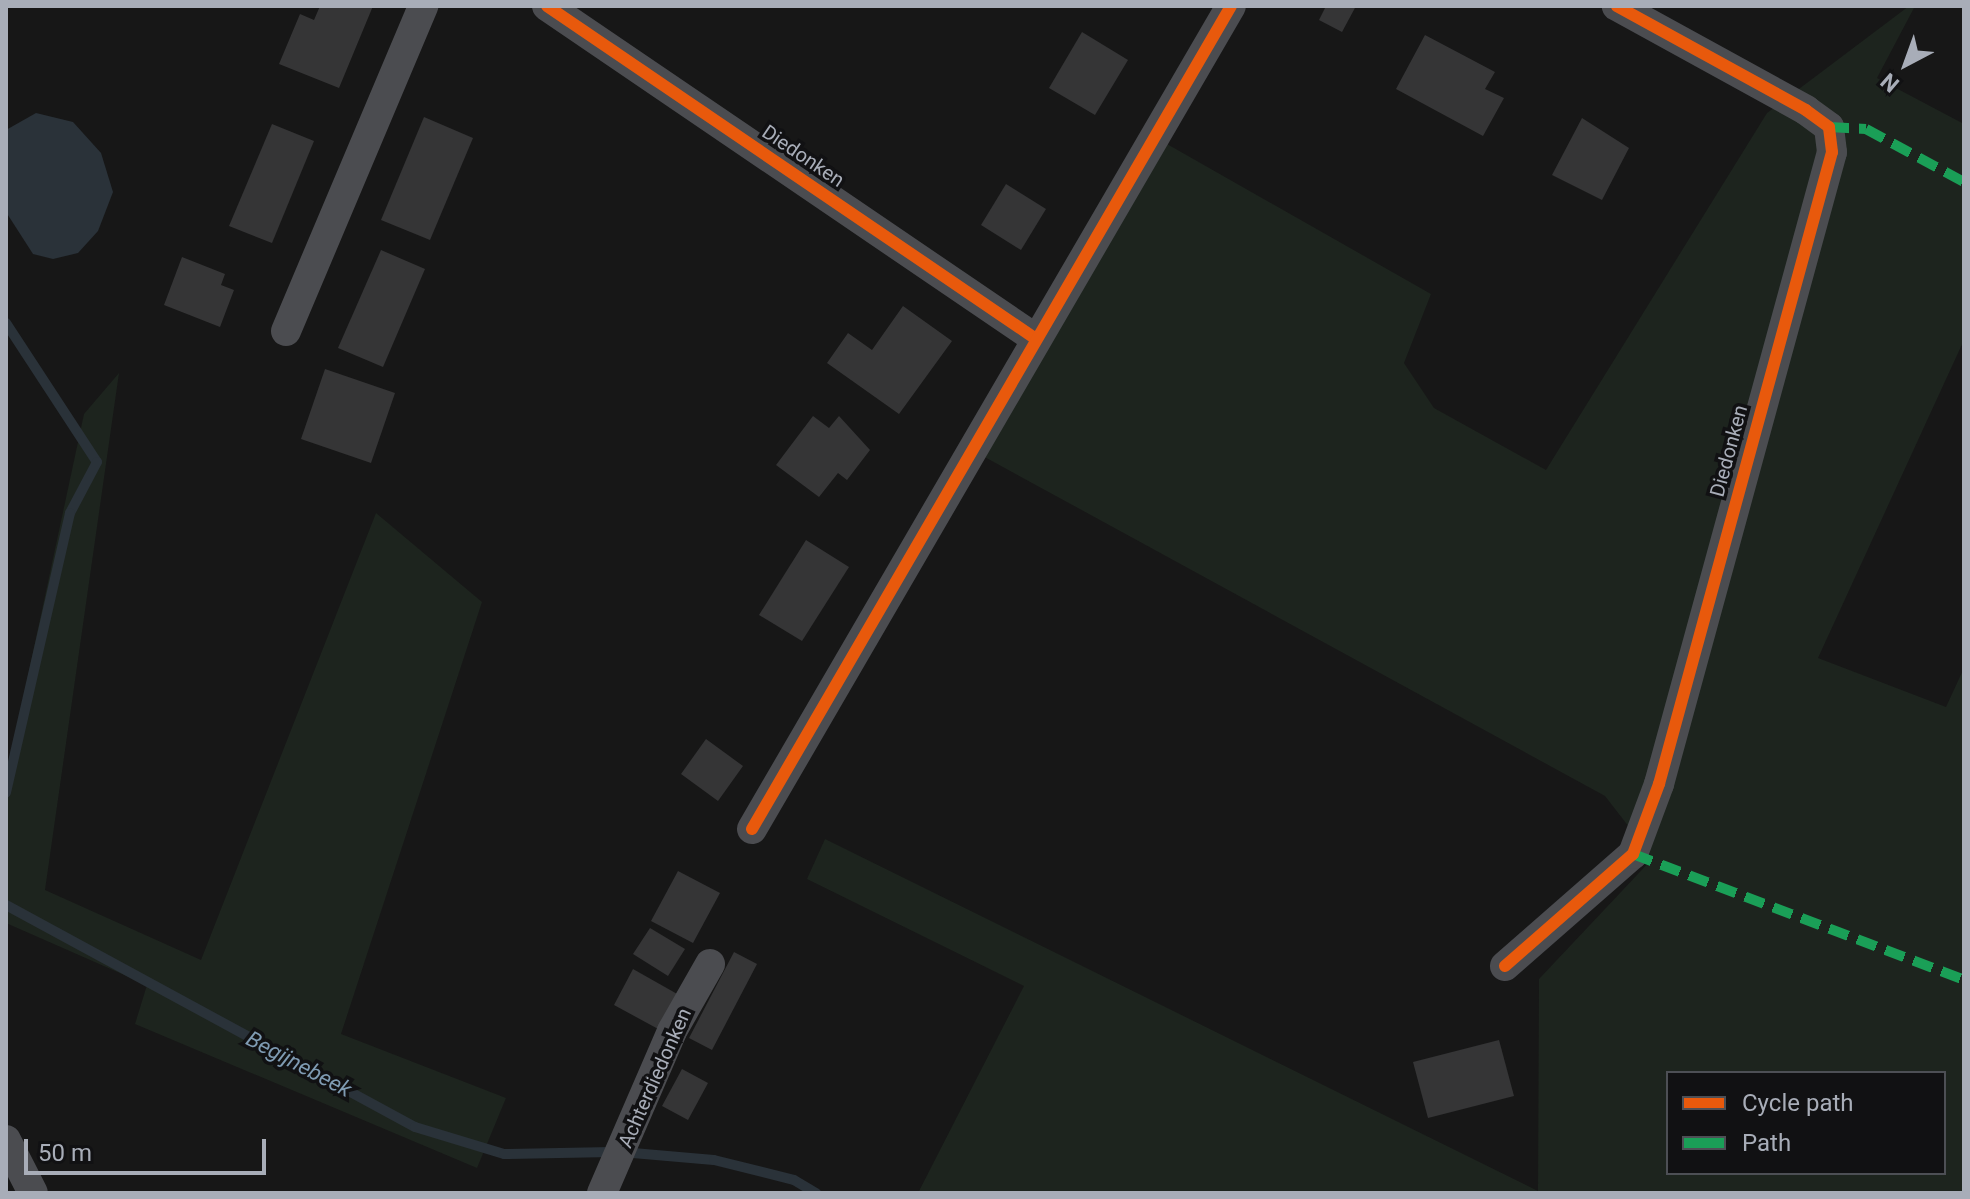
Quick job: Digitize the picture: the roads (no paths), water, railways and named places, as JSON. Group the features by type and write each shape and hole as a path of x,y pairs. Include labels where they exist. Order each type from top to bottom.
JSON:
{"street":[{"path":"286,331 423,6"},
{"name":"Diedonken","path":"547,6 1036,339"},
{"path":"752,829 1231,6"},
{"name":"Diedonken","path":"1505,966 1633,854 1659,784 1832,152 1829,127 1806,110 1617,6"},
{"name":"Achterdiedonken","path":"602,1193 672,1031 710,964"},
{"path":"6,1140 33,1193"}],"waterway":[{"name":"Begijnebeek","path":"6,323 97,462 70,513 6,793"},
{"name":"Begijnebeek","path":"6,905 415,1127 504,1154 612,1152"},
{"name":"Begijnebeek","path":"633,1153 714,1160 794,1180 816,1193"}]}
